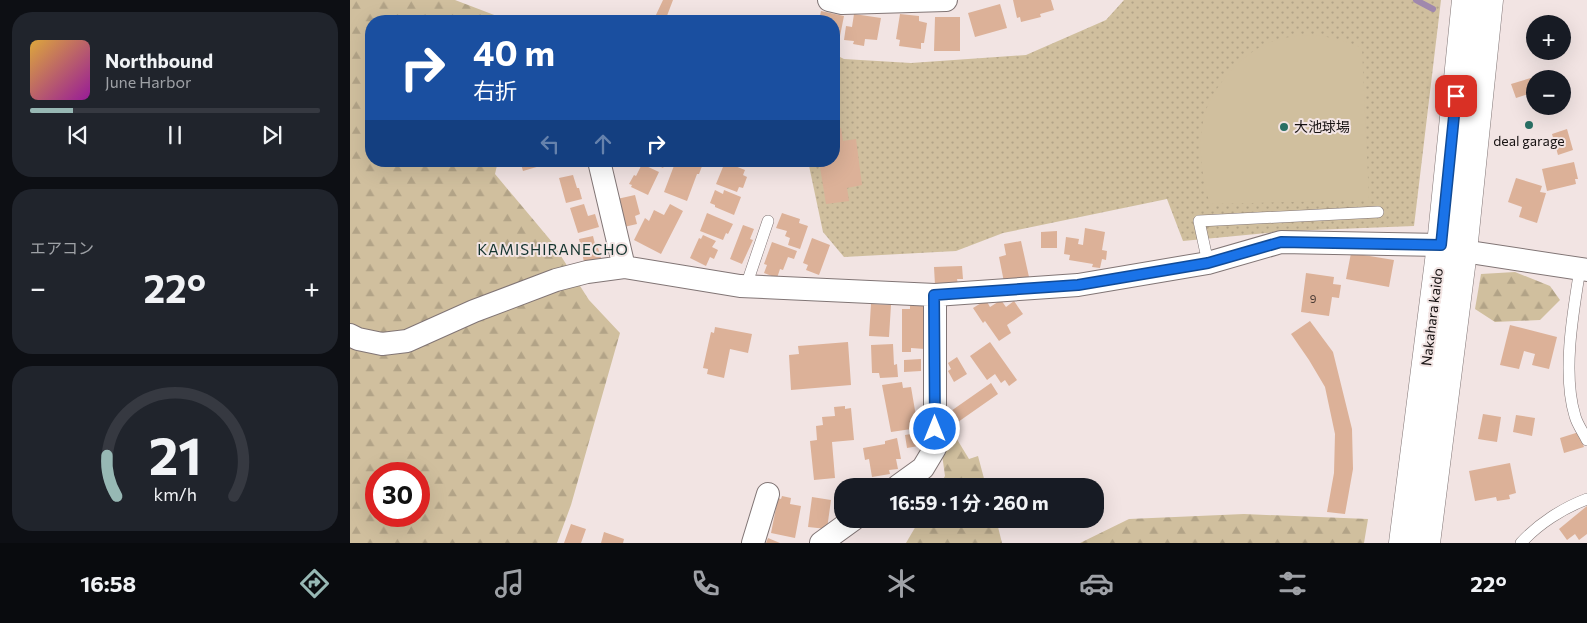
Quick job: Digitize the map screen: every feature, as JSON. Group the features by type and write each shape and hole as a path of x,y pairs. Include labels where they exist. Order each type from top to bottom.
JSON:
{"main road":[{"name":"Nakahara kaido","path":"1426,543 1452,248 1466,0"},
{"name":"Nakahara kaido","path":"1403,543 1452,248 1489,0"}],"street":[{"path":"829,0 842,3 946,0"},
{"path":"600,167 624,267"},
{"path":"350,335 358,339 382,344 407,341 556,280 587,272 624,267 746,286 934,295 1078,285 1208,263 1281,242 1452,248 1584,270"},
{"path":"909,478 923,468 935,448 934,295"},
{"path":"753,543 768,494"},
{"path":"821,543 842,528"}],"lane":[{"path":"1208,263 1199,221 1378,212"},
{"path":"746,286 768,221"},
{"path":"1584,270 1575,300 1570,386 1575,417 1587,440"},
{"path":"1522,543 1531,532 1574,504 1587,499"}],"green space":[{"path":"350,0 455,0 494,15 365,15 365,167 497,167 495,174 552,242 589,300 620,333 571,505 557,543 350,543"},
{"path":"1124,0 1441,0 1414,226 1288,231 1183,241 1167,199 1003,233 956,251 844,257 823,232 809,167 840,167 840,57 844,59 911,63 1026,55 1106,20"},
{"name":"大池球場","path":"1303,35 1333,38 1362,48 1369,200 1210,204 1202,164 1201,137 1206,110 1211,98 1229,73 1252,52 1273,41"},
{"path":"1515,272 1550,286 1560,300 1540,320 1495,322 1475,309 1481,274"},
{"path":"955,436 969,459 978,456 984,478 944,478 941,447"},
{"path":"1244,514 1368,519 1364,543 1080,543 1129,519"},
{"path":"915,528 998,528 1002,543 906,543"}],"building":[{"path":"663,0 673,0 667,15 656,15"},
{"path":"1013,0 1051,0 1054,10 1040,14 1041,17 1021,22 1020,17 1017,18"},
{"path":"1000,4 1007,28 975,37 968,13"},
{"path":"821,11 839,15 820,15"},
{"path":"854,14 881,18 877,40 865,39 864,46 853,44 854,41 844,40 846,26 852,27"},
{"path":"900,14 919,16 919,21 927,23 924,43 921,43 921,49 899,46 900,40 896,39"},
{"path":"840,15 844,16 840,36"},
{"path":"935,17 960,17 960,51 934,51"},
{"path":"1526,80 1526,95 1516,98 1511,84"},
{"path":"840,128 843,141 856,139 862,185 847,188 849,201 826,204 820,167 840,167"},
{"path":"1567,129 1573,150 1558,155 1552,134"},
{"path":"1574,162 1578,179 1575,179 1576,184 1547,191 1542,169"},
{"path":"522,167 537,167 523,171"},
{"path":"640,167 648,167 659,172 648,195 631,187 632,185 629,184 634,175 636,176"},
{"path":"673,167 702,167 699,174 697,174 687,201 664,192"},
{"path":"723,167 738,167 745,170 743,175 747,177 743,188 739,187 737,192 716,184"},
{"path":"573,175 582,199 566,203 559,178"},
{"path":"1516,178 1542,186 1540,192 1546,193 1537,223 1519,217 1522,207 1508,202"},
{"path":"715,190 723,194 724,190 741,197 734,215 710,203"},
{"path":"635,195 640,214 635,216 637,224 624,227 617,199"},
{"path":"584,204 588,216 595,214 599,227 578,233 570,208"},
{"path":"670,204 683,211 661,254 634,240 645,218 649,221 654,210 664,215"},
{"path":"707,213 733,224 723,240 700,231"},
{"path":"782,213 800,219 799,223 808,226 800,249 788,245 790,238 785,236 787,231 776,228"},
{"path":"743,225 754,229 750,239 753,240 742,264 730,259"},
{"path":"1085,228 1105,232 1102,250 1107,251 1106,260 1102,259 1100,268 1092,267 1093,264 1069,260 1070,255 1064,254 1066,237 1079,239 1078,244 1083,245"},
{"path":"1057,231 1057,248 1041,248 1041,232"},
{"path":"703,235 716,241 712,247 718,250 714,259 710,257 706,266 690,258 699,238 701,239"},
{"path":"593,236 601,258 584,262 579,239"},
{"path":"812,238 830,245 819,275 806,270 808,265 803,263"},
{"path":"1021,241 1029,277 1004,282 999,257 1006,255 1004,244"},
{"path":"772,242 797,251 794,259 788,257 783,270 780,269 777,278 764,273 767,265 764,264"},
{"path":"1351,253 1394,260 1389,287 1346,279"},
{"path":"962,266 963,279 957,279 958,284 935,285 934,267"},
{"path":"1306,273 1334,277 1333,284 1341,285 1339,298 1332,297 1329,316 1301,312"},
{"path":"986,300 990,307 1001,300 1006,307 1014,301 1023,314 1007,325 1011,333 999,341 973,308"},
{"path":"871,304 891,305 889,337 869,336"},
{"path":"910,305 926,305 925,349 911,348 911,352 902,352 902,309 910,309"},
{"path":"1310,321 1333,352 1352,429 1353,469 1345,514 1327,512 1334,473 1335,434 1325,387 1291,334"},
{"path":"1510,325 1557,337 1549,369 1532,365 1535,354 1524,351 1519,369 1500,365"},
{"path":"715,327 752,334 748,353 730,349 724,378 707,374 708,369 703,368 711,332 714,333"},
{"path":"848,342 851,385 791,390 789,355 799,354 798,346"},
{"path":"990,342 1017,380 1009,386 1005,380 1001,383 995,374 987,380 970,356"},
{"path":"893,344 894,365 897,364 898,377 880,378 879,373 872,373 871,345"},
{"path":"957,357 967,374 954,382 948,371 951,369 948,363"},
{"path":"921,359 921,371 904,372 904,360"},
{"path":"902,382 903,388 911,387 918,428 891,432 882,385"},
{"path":"991,383 998,394 958,422 951,411"},
{"path":"845,406 845,409 851,408 854,440 832,442 835,478 814,480 810,441 817,440 816,426 823,425 822,417 835,416 834,407"},
{"path":"1483,414 1501,417 1497,442 1478,439"},
{"path":"1516,415 1535,418 1532,436 1513,432"},
{"path":"922,432 924,445 907,448 905,435"},
{"path":"1579,432 1584,447 1564,453 1560,438"},
{"path":"897,438 901,459 896,459 898,469 889,470 890,474 872,477 869,459 865,460 863,448 885,444 885,441"},
{"path":"1510,463 1516,493 1509,495 1510,499 1497,501 1496,497 1475,501 1469,471"},
{"path":"782,496 791,498 790,504 801,506 795,538 771,533 778,498 781,499"},
{"path":"812,497 831,500 827,529 808,527"},
{"path":"1587,506 1587,534 1579,540 1575,534 1567,540 1559,529"},
{"path":"571,524 586,529 581,543 564,543"},
{"path":"604,532 624,539 623,543 601,543"},
{"path":"768,538 780,543 766,543"}],"waterway":[{"path":"1416,0 1433,9"}],"place":[{"name":"deal garage","path":"1529,125"},
{"name":"大池球場","path":"1284,127"}],"district":[{"name":"KAMISHIRANECHO","path":"553,250"}],"route":[{"path":"935,429 934,295 1078,285 1208,263 1281,242 1441,245 1456,96"}]}
